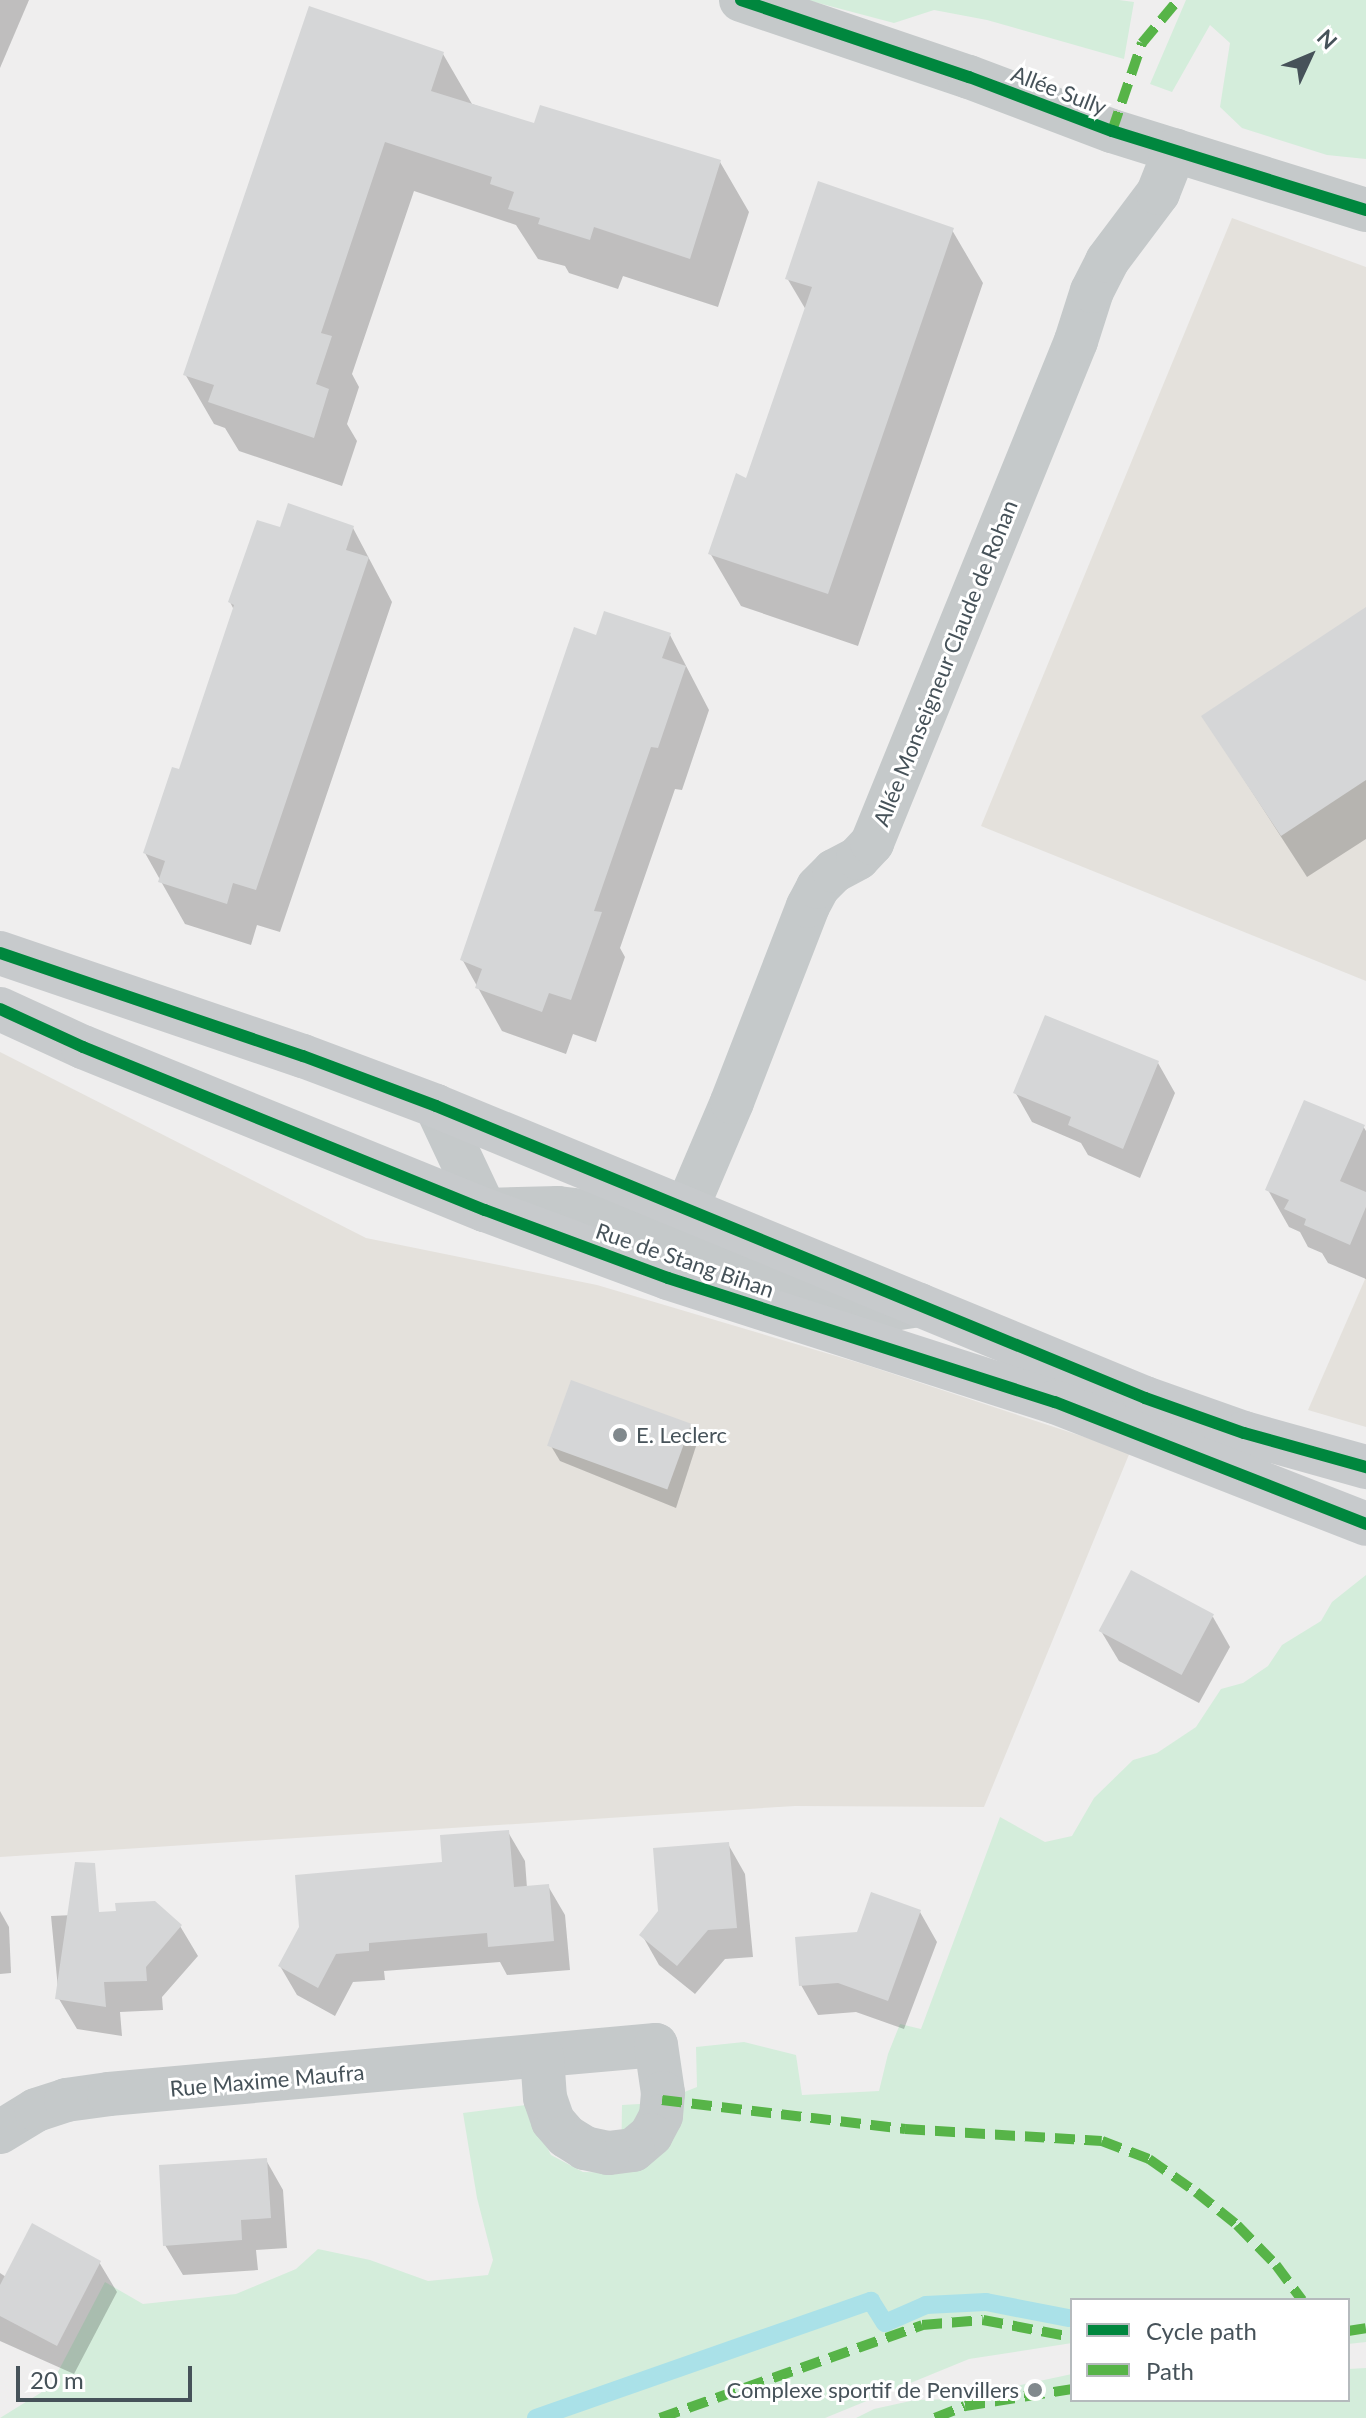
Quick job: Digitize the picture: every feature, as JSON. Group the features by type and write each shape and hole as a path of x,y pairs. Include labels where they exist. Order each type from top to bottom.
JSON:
{"street":[{"name":"Allée Sully","path":"741,0 1175,150 1366,210"},
{"name":"Allée Monseigneur Claude de Rohan","path":"686,1210 732,1102 808,906 818,887 834,871 858,858 872,843 1076,341 1092,291 1107,261 1158,193 1175,150"},
{"name":"Rue de Stang Bihan","path":"0,953 303,1056 436,1106 1187,1413 1244,1433 1366,1467"},
{"name":"Rue de Stang Bihan","path":"0,1009 83,1047 485,1210 668,1278 1055,1402 1366,1524"},
{"path":"436,1106 485,1210 558,1208 582,1211 850,1309 873,1312 919,1305"},
{"path":"1309,1502 1346,1497 1366,1502"},
{"name":"Rue Maxime Maufra","path":"0,2132 15,2119 66,2100 542,2056"}],"shaded area":[{"path":"1232,218 1366,267 1366,981 981,826"},
{"path":"0,1052 366,1238 597,1285 863,1364 1130,1452 984,1807 795,1806 0,1857"},
{"path":"1366,1277 1366,1427 1308,1410"}],"green space":[{"path":"807,0 1134,2 1124,59 987,20 934,10 894,23"},
{"path":"1186,0 1366,0 1366,159 1327,155 1242,128 1220,107 1230,43 1210,25 1172,92 1150,84"},
{"path":"1366,1575 1366,2342 1350,2344 1350,2298 1070,2298 1070,2343 969,2359 825,2418 0,2418 50,2387 105,2282 143,2304 236,2294 296,2269 318,2249 370,2260 428,2281 488,2275 493,2260 477,2198 463,2113 526,2105 551,2155 583,2172 621,2173 622,2105 657,2103 697,2087 696,2047 744,2042 796,2055 802,2095 879,2091 888,2054 900,2024 921,2029 1000,1817 1045,1842 1072,1836 1094,1798 1133,1760 1157,1753 1196,1727 1221,1689 1243,1683 1268,1666 1282,1645 1321,1621 1332,1602"},
{"name":"Complexe sportif de Penvillers","path":"1366,2368 1366,2418 856,2418 874,2409 915,2400 956,2399 1070,2374 1070,2402 1350,2402 1350,2369"}],"building":[{"path":"309,6 444,52 431,91 534,123 540,105 721,160 690,259 594,227 590,240 538,224 540,218 508,209 514,192 490,184 492,177 385,142 321,333 332,336 316,384 329,389 314,438 208,402 214,385 183,375"},
{"path":"818,181 954,228 828,594 708,554 736,473 746,478 812,287 785,279"},
{"path":"288,503 354,526 346,550 369,557 256,890 233,883 227,904 158,882 165,861 143,853 172,767 179,769 234,605 228,602 257,520 280,527"},
{"path":"1366,607 1366,780 1281,836 1201,716"},
{"path":"604,611 671,633 662,658 686,666 658,748 651,747 594,911 602,912 571,1000 549,993 542,1012 475,988 482,969 460,960 574,627 596,635"},
{"path":"1045,1015 1159,1061 1123,1149 1068,1125 1071,1117 1013,1093"},
{"path":"1304,1100 1365,1125 1340,1181 1366,1192 1366,1207 1350,1245 1304,1225 1306,1219 1284,1209 1289,1200 1265,1190"},
{"name":"E. Leclerc","path":"571,1380 691,1424 667,1490 547,1446"},
{"path":"1131,1570 1214,1614 1182,1675 1099,1631"},
{"path":"509,1830 514,1887 549,1884 554,1941 488,1947 487,1933 369,1943 369,1951 336,1954 318,1988 278,1966 299,1927 295,1875 442,1862 440,1835"},
{"path":"729,1842 737,1928 708,1930 677,1966 639,1935 658,1911 653,1848"},
{"path":"75,1862 95,1863 99,1912 116,1911 115,1903 155,1901 182,1925 146,1967 147,1981 104,1982 106,2007 55,1999"},
{"path":"871,1892 921,1910 888,2001 838,1983 799,1986 795,1937 857,1932"},
{"path":"267,2158 271,2218 241,2220 242,2240 163,2246 159,2165"},
{"path":"32,2223 101,2261 57,2346 0,2316 0,2285"}],"waterway":[{"path":"536,2418 871,2301 885,2323 926,2305 986,2302 1068,2318"}],"marked path":[{"path":"1112,131 1142,43 1178,0"},
{"path":"662,2100 905,2129 1102,2141 1149,2159 1196,2192 1237,2225 1276,2265 1301,2298"},
{"path":"660,2418 922,2325 983,2320 1070,2337"},
{"path":"1350,2331 1366,2328"},
{"path":"935,2418 965,2406 1070,2389"}],"cycle path":[{"path":"741,0 969,77 1112,131 1366,210"},
{"path":"0,953 303,1056 436,1106 1145,1398 1244,1433 1366,1467"},
{"path":"0,1009 83,1047 485,1210 668,1278 1055,1402 1366,1524"}],"place":[{"name":"E. Leclerc","path":"620,1435"},
{"name":"Complexe sportif de Penvillers","path":"1035,2390"}]}
